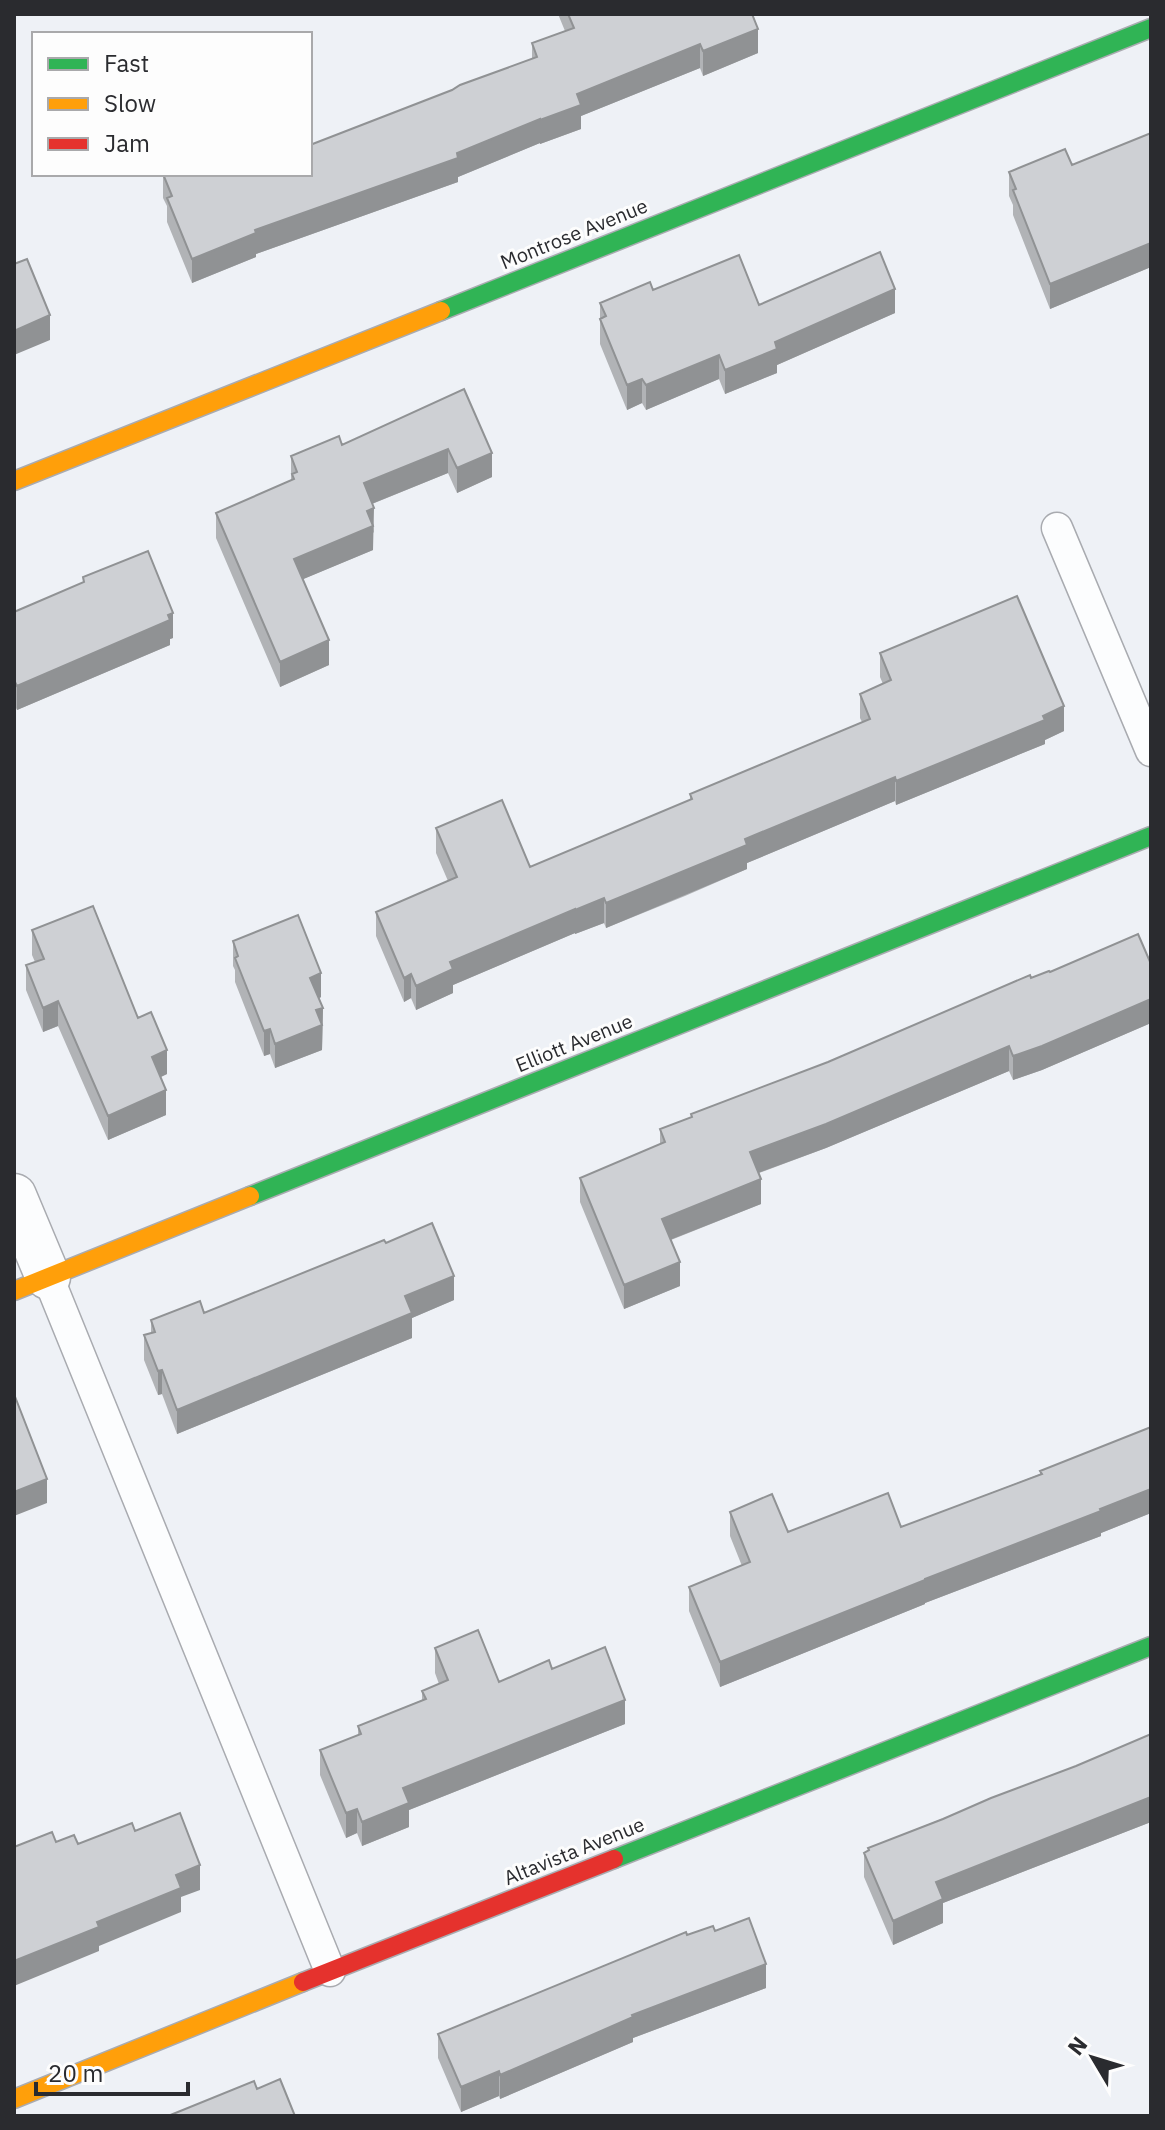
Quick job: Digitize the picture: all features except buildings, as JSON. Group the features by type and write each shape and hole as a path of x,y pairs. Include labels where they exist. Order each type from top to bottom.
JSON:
{"street":[{"name":"Montrose Avenue","path":"14,481 1151,28"},
{"name":"Elliott Avenue","path":"31,1284 1151,836"},
{"path":"14,1196 31,1284"},
{"name":"Altavista Avenue","path":"14,2099 1151,1646"}],"lane":[{"path":"1057,528 1151,751"},
{"path":"31,1284 330,1971"}],"traffic: fast":[{"path":"441,311 1151,28"},
{"path":"250,1196 1151,836"},
{"path":"614,1859 1151,1646"}],"traffic: slow":[{"path":"14,481 441,311"},
{"path":"14,1291 250,1196"},
{"path":"14,2099 303,1982"}],"traffic: jam":[{"path":"303,1982 614,1859"}]}
